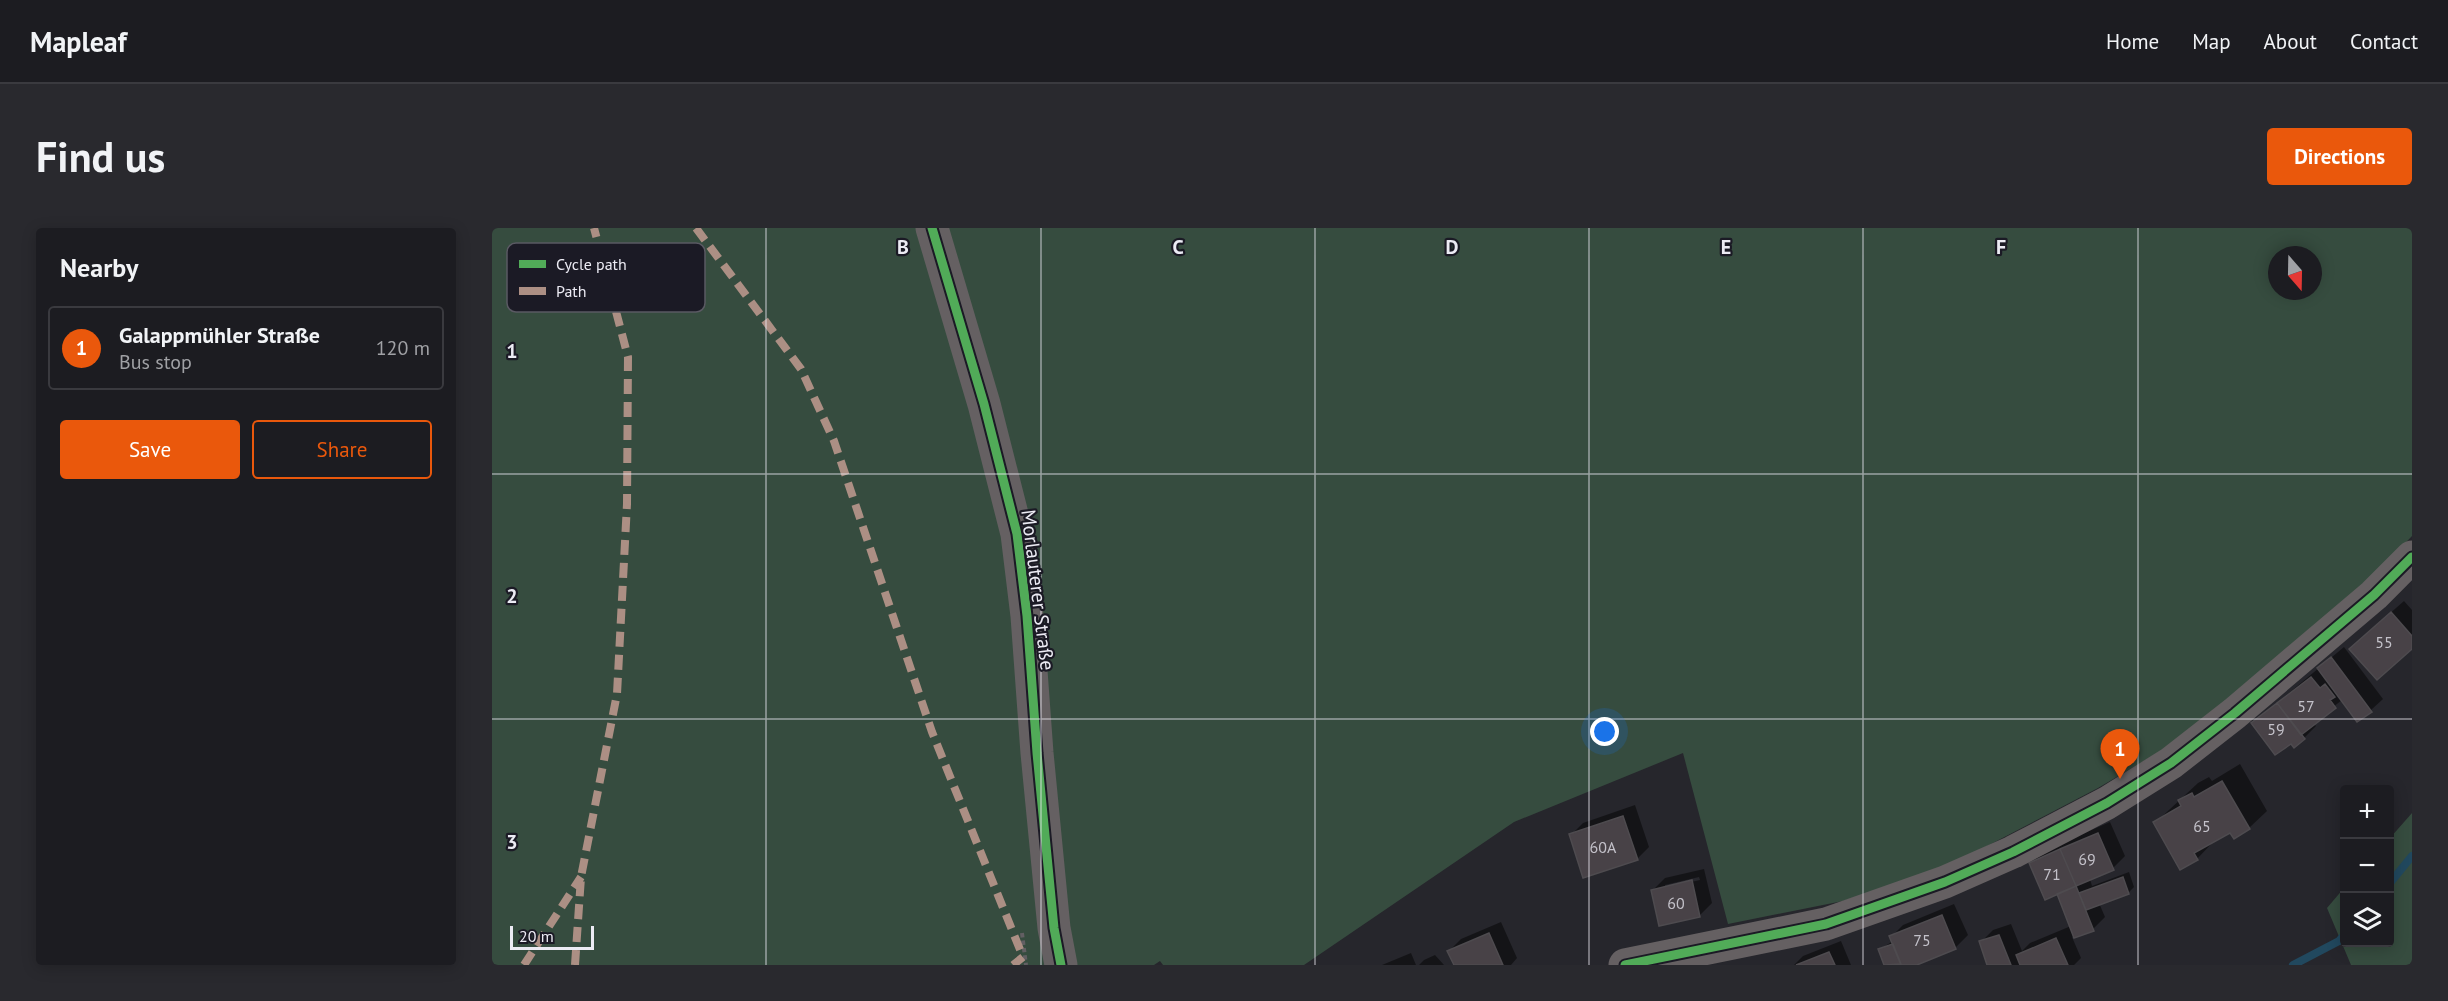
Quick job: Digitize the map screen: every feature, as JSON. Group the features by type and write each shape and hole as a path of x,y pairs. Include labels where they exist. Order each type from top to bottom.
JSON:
{"street":[{"name":"Morlauterer Straße","path":"932,228 984,404 1017,534 1028,616 1037,753 1049,881 1061,965"},
{"path":"1625,965 1826,924 1946,882 2076,820 2171,763 2235,713 2365,603 2412,557"}],"path":[{"path":"1021,922 1026,965"}],"green space":[{"path":"492,228 2412,228 2412,536 2365,585 2224,704 2159,752 2098,788 1945,868 1843,901 1728,924 1683,753 1514,822 1304,965 1163,965 1160,961 1154,965 492,965"},
{"path":"2412,813 2412,965 2351,965 2343,947 2394,947 2394,833"},
{"path":"2340,893 2340,939 2327,908"}],"building":[{"path":"2391,612 2412,636 2412,649 2377,680 2349,649"},
{"path":"2331,657 2372,712 2357,722 2317,668"},
{"path":"2311,677 2320,688 2325,684 2335,697 2330,700 2336,708 2301,735 2277,703"},
{"path":"2277,703 2305,739 2294,748 2291,744 2275,755 2251,723"},
{"path":"2222,781 2250,829 2234,839 2230,833 2194,853 2198,860 2180,870 2153,822 2181,806 2178,800 2192,793 2194,797"},
{"path":"1623,816 1638,860 1583,878 1569,834"},
{"path":"2098,833 2114,870 2076,886 2060,849"},
{"path":"2060,849 2076,886 2045,900 2029,863"},
{"path":"2123,877 2129,894 2086,910 2079,893"},
{"path":"1692,880 1700,917 1659,926 1651,890"},
{"path":"2076,886 2094,931 2074,938 2057,894"},
{"path":"1942,915 1956,949 1917,965 1901,965 1889,936"},
{"path":"1489,933 1503,965 1454,965 1447,951"},
{"path":"1999,935 2011,965 1987,965 1979,941"},
{"path":"2056,938 2068,965 2020,965 2016,955"},
{"path":"1893,944 1901,964 1884,965 1878,949"},
{"path":"1829,952 1835,965 1796,965"}],"waterway":[{"path":"2394,878 2412,856"},
{"path":"2293,965 2340,940"}],"marked path":[{"path":"594,228 598,243"},
{"path":"696,228 801,369 834,441 932,732 1023,957 1013,965"},
{"path":"575,965 581,877 617,694 627,504 628,357 616,312"},
{"path":"524,965 581,877"}],"cycle path":[{"path":"932,228 984,404 1017,534 1027,616 1037,753 1054,928 1061,965"},
{"path":"1625,965 1826,924 1945,882 2013,852 2107,803 2171,763 2235,713 2374,595 2412,557"}],"place":[{"name":"Galappmühler Straße","path":"2120,779"}]}
